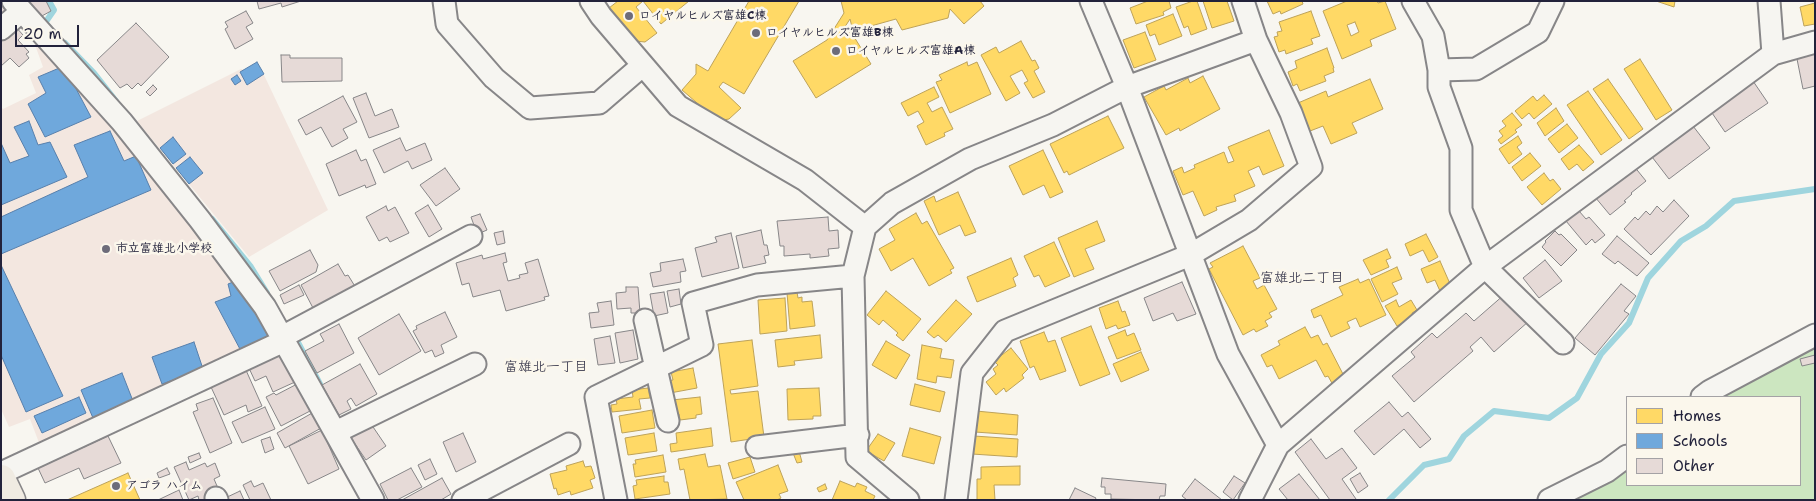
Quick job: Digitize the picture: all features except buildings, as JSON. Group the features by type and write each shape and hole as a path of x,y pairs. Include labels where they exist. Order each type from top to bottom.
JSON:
{"main road":[{"path":"1,479 11,500"}],"street":[{"path":"444,1 446,24 494,78 530,108 599,103 643,65"},
{"path":"591,1 601,16 678,106 805,180 865,227"},
{"path":"1091,1 1127,87 1228,354 1278,445"},
{"path":"956,500 972,373 1005,331 1190,255 1250,220 1311,167 1291,113 1256,40 1243,1"},
{"path":"1413,1 1433,36 1439,70 1439,87 1461,148 1461,210 1485,267 1563,343"},
{"path":"1439,70 1476,69 1538,32 1553,1"},
{"path":"1768,1 1773,54"},
{"path":"1,29 18,6 122,122 200,220 265,307 373,500"},
{"path":"903,499 857,457 853,276 865,227 892,203 970,159 1053,124 1127,87 1256,40"},
{"path":"1250,500 1278,445 1485,267 1773,54 1815,42"},
{"path":"1,472 283,339 471,236"},
{"path":"616,500 596,397 702,345 692,303 758,285 853,276"},
{"path":"646,320 655,369 668,421"},
{"path":"1703,396 1815,335"},
{"path":"336,432 476,364"},
{"path":"757,447 858,435"},
{"path":"463,500 488,495 569,444"},
{"path":"1549,500 1607,471 1626,457"}],"shaded area":[{"name":"市立富雄北小学校","path":"29,28 105,110 275,338 41,448 30,419 9,427 1,409 1,107 3,109 36,93 29,75 43,67"},
{"name":"市立富雄北小学校","path":"241,69 264,75 328,210 249,257 137,121"}],"green space":[{"path":"1815,341 1815,500 1567,500 1626,465 1626,486 1801,486 1801,396 1722,396"}],"waterway":[{"path":"49,1 54,10 45,23 49,27"},
{"path":"65,43 94,73 116,101"},
{"path":"1389,500 1424,465 1449,459 1464,436 1494,411 1549,418 1577,398 1601,354 1629,323 1648,278 1681,241 1706,226 1734,201 1815,189"},
{"path":"212,219 251,267 267,293"},
{"path":"294,335 320,384"}],"place":[{"name":"ロイヤルヒルズ富雄C棟","path":"629,16"},
{"name":"ロイヤルヒルズ富雄B棟","path":"756,33"},
{"name":"ロイヤルヒルズ富雄A棟","path":"836,51"},
{"name":"市立富雄北小学校","path":"106,249"},
{"name":"アゴラ ハイム","path":"116,486"}],"district":[{"name":"富雄北二丁目","path":"1302,278"},
{"name":"富雄北一丁目","path":"546,367"}]}
